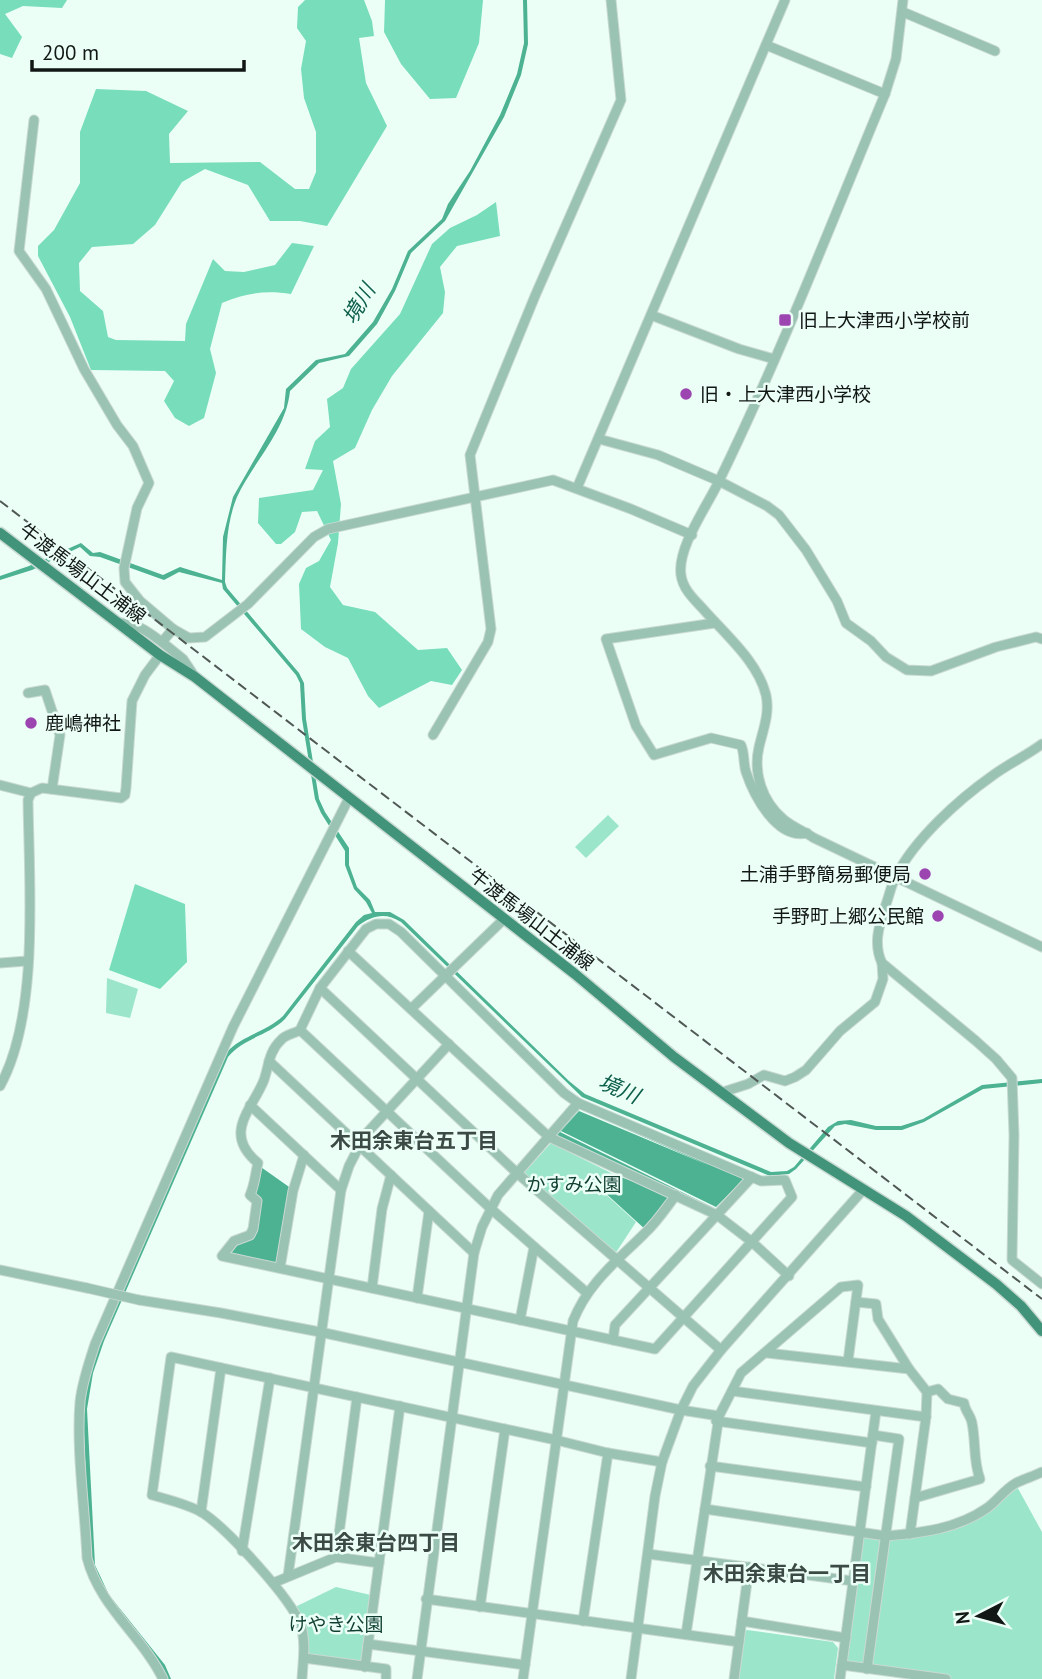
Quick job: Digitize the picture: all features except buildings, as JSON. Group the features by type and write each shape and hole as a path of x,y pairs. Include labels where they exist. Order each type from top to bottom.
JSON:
{"main road":[{"name":"牛渡馬場山土浦線","path":"0,533 160,655 195,677 504,919 674,1057 789,1143 906,1216 996,1284 1021,1306 1042,1331"}],"street":[{"path":"433,735 488,642 491,629 473,498 470,455 535,296 621,100 611,0"},
{"path":"577,488 785,0"},
{"path":"903,0 897,59 885,94 774,359 683,555 683,581 690,594 751,664 763,686 767,707 756,765 762,789 780,817 807,833 1042,947"},
{"path":"903,12 995,51"},
{"path":"766,45 885,94"},
{"path":"34,120 19,251 46,289 85,369 117,425 133,446 149,483 137,508 124,568 125,582 140,601 173,629 189,638 205,637 248,604 314,537 328,529 553,480 692,535"},
{"path":"651,315 739,349 774,359"},
{"path":"598,439 658,455 768,506 779,515 806,550 846,623 871,641 886,657 907,670 931,670 996,647 1036,637 1042,639"},
{"path":"121,623 143,628 183,659 195,677"},
{"path":"715,623 606,639 636,726 654,755 711,738 741,745 746,771 774,822 785,831 798,835 807,833"},
{"path":"162,642 173,629"},
{"path":"0,785 31,793 42,788 108,797 121,798 125,795 132,701 145,675 160,655"},
{"path":"28,693 45,690 60,735 52,789"},
{"path":"723,1093 764,1075 785,1081 795,1077 806,1070 840,1031 876,1002 883,979 882,963 876,944 881,919 896,877 914,851 950,811 991,776 1042,744"},
{"path":"0,1086 16,1051 23,1014 30,894 28,800 31,793"},
{"path":"163,1679 156,1665 101,1592 87,1558 80,1447 80,1402 85,1375 100,1332 233,1027 349,798"},
{"path":"411,1009 504,919"},
{"path":"376,924 389,924 401,932 444,975 564,1093 578,1103 752,1177 768,1182 785,1180 792,1197 655,1349 222,1256 234,1241 250,1235 253,1229 257,1201 250,1195 258,1163 247,1154 241,1132 243,1116 259,1093 275,1046 282,1038 300,1030 320,988 348,951 366,929 376,924"},
{"path":"348,951 549,1137 717,1215 789,1276"},
{"path":"0,962 27,961"},
{"path":"882,963 996,1059 1013,1082 1013,1260 1042,1284"},
{"path":"320,988 517,1173 721,1350"},
{"path":"300,1030 490,1208 587,1293"},
{"path":"288,1576 341,1190 359,1145 449,1044"},
{"path":"269,1061 474,1253"},
{"path":"417,1679 474,1253 490,1208 578,1103"},
{"path":"250,1105 341,1190"},
{"path":"280,1268 293,1191 304,1155"},
{"path":"372,1288 382,1209 391,1175"},
{"path":"613,1340 615,1325 752,1177"},
{"path":"631,1679 662,1462 681,1410 694,1386 721,1350 863,1190"},
{"path":"523,1679 571,1331 587,1293 616,1259 647,1232 676,1195"},
{"path":"417,1298 429,1211"},
{"path":"520,1320 534,1247"},
{"path":"0,1270 139,1300 320,1332 718,1419 872,1439 899,1439 867,1669"},
{"path":"686,1634 718,1419 741,1373 841,1287 858,1285 848,1361"},
{"path":"856,1301 876,1304 878,1320 926,1392 926,1417 910,1534"},
{"path":"767,1353 909,1369"},
{"path":"302,1679 302,1629 287,1598 220,1527 201,1512 152,1495 171,1357 608,1453 662,1462"},
{"path":"201,1512 221,1368"},
{"path":"242,1550 270,1378"},
{"path":"915,1498 980,1479 974,1465 976,1453 971,1419 964,1403 948,1399 938,1389 926,1392"},
{"path":"732,1391 926,1417"},
{"path":"335,1557 357,1397"},
{"path":"365,1667 400,1406"},
{"path":"840,1679 876,1411"},
{"path":"480,1607 505,1429"},
{"path":"583,1621 608,1453"},
{"path":"710,1466 866,1487"},
{"path":"705,1509 886,1536 910,1534 935,1531 970,1517 987,1508 1016,1483 1042,1472"},
{"path":"648,1554 853,1581"},
{"path":"273,1583 335,1557 379,1563"},
{"path":"734,1679 749,1567"},
{"path":"426,1600 739,1642"},
{"path":"742,1621 846,1638"},
{"path":"368,1644 525,1665"},
{"path":"304,1658 386,1669 386,1679"},
{"path":"842,1665 902,1676 946,1679"}],"green space":[{"path":"608,815 619,826 586,858 575,847"},
{"path":"107,978 138,989 130,1018 106,1013"},
{"name":"かすみ公園","path":"551,1143 613,1174 601,1190 636,1222 615,1254 523,1174"},
{"path":"1015,1483 1042,1532 1042,1679 946,1679 842,1665 860,1531 886,1536 970,1518"},
{"name":"けやき公園","path":"336,1587 375,1596 365,1667 304,1658 293,1608"},
{"path":"747,1630 833,1642 838,1648 834,1679 737,1679 743,1632"}],"shaded area":[{"path":"0,0 67,0 62,8 23,6 5,14 22,37 12,58 0,54"},
{"path":"305,0 364,0 374,36 359,38 366,83 387,126 327,226 300,221 270,221 248,185 205,169 182,182 155,225 133,244 92,247 79,263 80,291 103,311 108,337 116,340 185,341 186,324 213,259 225,271 244,272 275,265 292,243 314,246 291,294 256,293 222,303 210,349 216,373 204,418 189,426 175,418 164,401 174,381 165,371 91,370 70,317 38,256 38,246 54,230 80,183 80,132 96,89 146,91 188,111 169,134 170,163 260,162 295,189 309,189 316,172 316,132 304,98 301,69 306,41 297,28 298,7"},
{"path":"385,0 483,0 479,43 456,98 430,99 401,64 384,32"},
{"path":"523,0 527,0 528,44 521,75 504,117 445,221 411,253 377,324 349,356 319,363 290,391 276,433 237,497 229,528 226,550 227,588 299,673 304,683 306,719 319,799 349,848 349,865 357,887 370,900 375,912 390,912 404,920 585,1094 771,1172 787,1171 794,1167 828,1127 838,1121 901,1126 923,1119 982,1085 1042,1079 1042,1083 983,1089 924,1122 902,1130 876,1130 845,1124 835,1126 796,1169 789,1174 770,1176 582,1097 401,922 384,916 363,922 285,1019 241,1045 228,1057 104,1341 93,1373 87,1409 95,1565 109,1595 165,1665 171,1679 167,1679 161,1666 105,1596 89,1553 83,1409 85,1389 95,1354 225,1054 238,1042 283,1016 356,922 364,915 372,913 354,889 345,865 345,851 315,799 302,719 300,683 223,589 222,583 179,572 164,580 100,557 90,556 80,547 32,570 0,580 0,576 81,543 93,553 100,552 163,575 180,567 222,580 223,537 233,497 284,408 286,389 316,360 345,354 373,322 392,289 408,251 442,219 500,115 517,74 524,43"},
{"path":"496,202 500,236 457,246 440,267 445,292 443,313 392,376 372,410 355,448 333,461 341,504 338,543 330,587 343,605 375,612 418,650 447,648 462,670 452,685 431,681 379,708 368,696 348,658 325,647 301,629 299,584 306,568 319,561 331,540 317,511 302,512 295,532 281,544 276,544 258,523 259,498 313,490 323,470 305,469 315,441 330,427 327,399 343,388 351,369 400,314 432,244 450,228"},
{"path":"135,884 185,904 187,962 160,989 109,970"},
{"path":"578,1106 750,1177 716,1213 551,1136","holes":["580,1109 710,1166 579,1111 561,1131 716,1207 742,1181 716,1209 560,1132"]},
{"path":"258,1165 292,1189 278,1266 224,1255 255,1229 252,1194"},
{"path":"615,1175 674,1196 646,1230 602,1190"}],"railway":[{"path":"0,501 1042,1299"}],"place":[{"name":"旧上大津西小学校前","path":"785,320"},
{"name":"旧・上大津西小学校","path":"686,394"},
{"name":"鹿嶋神社","path":"31,723"},
{"name":"土浦手野簡易郵便局","path":"925,874"},
{"name":"手野町上郷公民館","path":"938,916"}],"district":[{"name":"木田余東台五丁目","path":"414,1141"},
{"name":"木田余東台四丁目","path":"376,1543"},
{"name":"木田余東台一丁目","path":"787,1574"}],"water label":[{"name":"境川","path":"359,304"},
{"name":"境川","path":"619,1089"}]}
